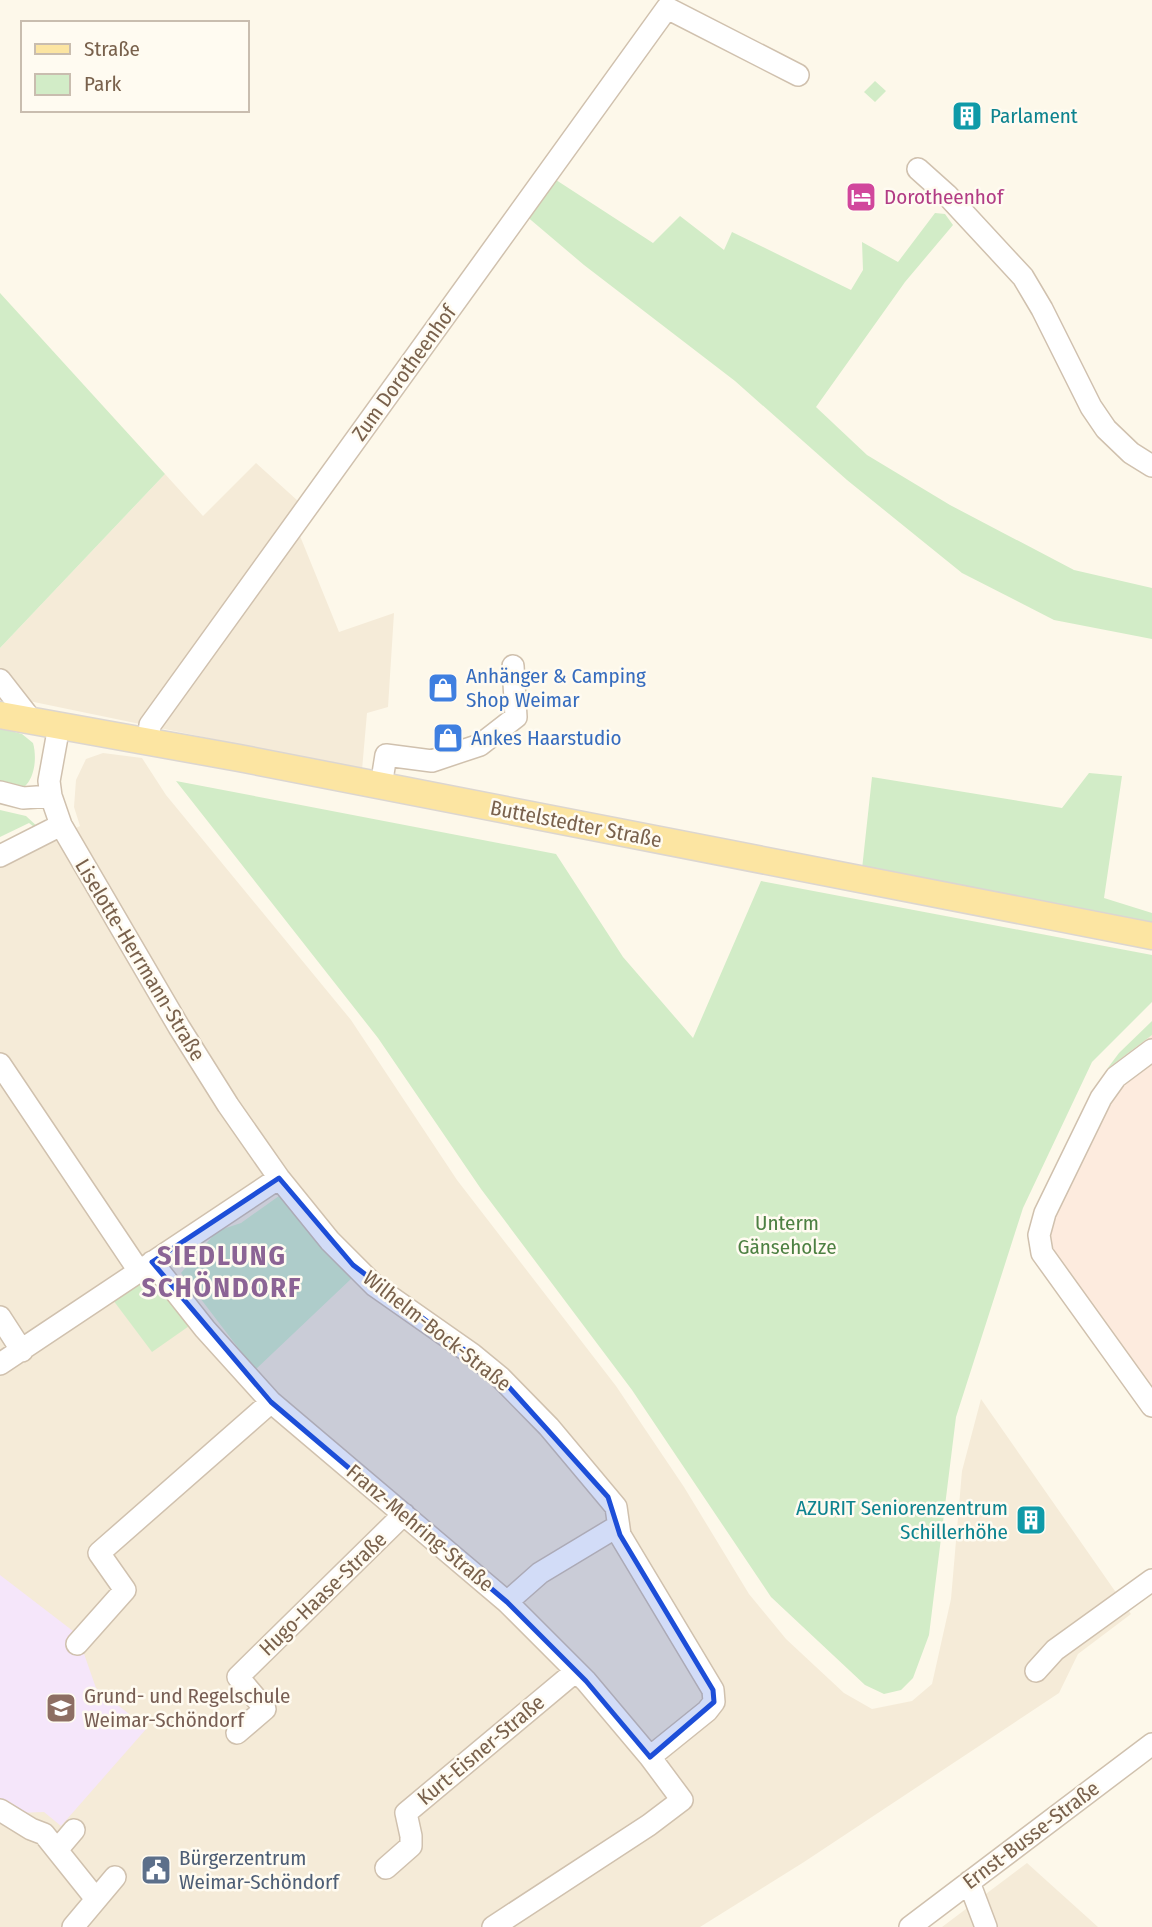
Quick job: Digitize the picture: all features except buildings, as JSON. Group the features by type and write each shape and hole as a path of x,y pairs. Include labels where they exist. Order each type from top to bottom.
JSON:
{"main road":[{"name":"Buttelstedter Straße","path":"0,715 148,741 1152,936"}],"street":[{"name":"Zum Dorotheenhof","path":"148,741 150,726 667,8 798,75"},
{"path":"918,169 947,195 1023,277 1091,407 1106,429 1131,453 1152,466"},
{"path":"381,786 386,755 432,761 480,746 516,717 513,666"},
{"path":"0,680 32,721"},
{"name":"Liselotte-Herrmann-Straße","path":"59,726 49,781 61,825 179,1027 228,1105 279,1178"},
{"path":"0,792 23,798 51,796"},
{"path":"0,856 61,825"},
{"path":"1152,1049 1116,1077 1101,1098 1045,1213 1039,1235 1042,1253 1152,1405"},
{"name":"Franz-Mehring-Straße","path":"0,1064 146,1267 271,1402 507,1602 576,1671 650,1757 682,1800 649,1825 493,1927"},
{"path":"0,1364 279,1178"},
{"name":"Wilhelm-Bock-Straße","path":"279,1178 330,1241 375,1286 472,1354 500,1377 549,1427 616,1507 620,1535 713,1690 714,1702 707,1711 650,1757"},
{"path":"0,1317 22,1351"},
{"path":"80,1641 125,1590 99,1553 271,1402"},
{"name":"Hugo-Haase-Straße","path":"237,1733 265,1709 238,1677 404,1514"},
{"path":"507,1602 540,1573 618,1526"},
{"path":"1036,1671 1055,1650 1152,1580"},
{"name":"Kurt-Eisner-Straße","path":"386,1868 411,1846 406,1813 576,1671"},
{"name":"Ernst-Busse-Straße","path":"910,1927 1152,1744"},
{"path":"0,1810 50,1842"},
{"path":"36,1813 50,1842 96,1899"},
{"path":"50,1842 74,1830"},
{"path":"74,1927 115,1877"},
{"path":"969,1882 986,1927"}],"highlighted area":[{"path":"279,1178 353,1265 500,1377 608,1497 620,1535 713,1690 714,1702 650,1757 586,1681 507,1602 271,1402 152,1262"}],"shaded area":[{"path":"256,463 298,501 285,522 300,536 339,632 394,613 388,707 367,713 362,770 0,695 0,648 165,474 203,516"},
{"path":"103,753 142,758 166,795 351,1020 457,1180 616,1386 684,1487 749,1594 786,1639 844,1693 872,1709 912,1701 932,1684 951,1599 962,1471 981,1399 1131,1614 1078,1654 1059,1693 804,1862 700,1927 0,1927 0,865 80,826 74,807 76,780 86,759"},
{"path":"1152,1035 1152,1388 1033,1223 1107,1069"},
{"name":"Grund- und Regelschule Weimar-Schöndorf","path":"0,1575 73,1631 69,1638 82,1648 96,1688 147,1728 61,1826 44,1812 16,1813 0,1801"},
{"path":"1027,1863 1098,1927 942,1927"}],"green space":[{"path":"875,81 886,91 875,102 864,92"},
{"path":"553,178 653,243 680,216 724,250 732,232 851,290 863,270 862,242 898,262 935,213 945,214 953,225 905,282 816,407 867,455 950,505 1074,570 1152,588 1152,639 1054,620 962,573 847,480 735,381 584,265 525,215"},
{"path":"0,293 165,474 0,648"},
{"path":"0,728 22,734 33,743 34,767 31,778 24,787 0,782"},
{"path":"1089,773 1122,776 1104,898 1152,913 1152,925 862,869 872,777 1062,808"},
{"name":"Unterm Gänseholze","path":"176,781 556,854 623,957 693,1038 761,881 1152,955 1152,1002 1092,1062 1023,1208 956,1417 929,1635 913,1678 901,1690 884,1694 865,1685 771,1597 632,1390 481,1189 378,1038"},
{"path":"0,810 26,816 40,829 29,823 0,837"},
{"path":"1152,1021 1152,1035 1107,1069 1119,1053"},
{"path":"279,1196 352,1278 255,1370 181,1273 217,1231 241,1223"},
{"path":"143,1281 160,1286 192,1324 152,1352 113,1300"}],"place":[{"name":"Parlament","path":"967,116"},
{"name":"Dorotheenhof","path":"861,197"},
{"name":"Anhänger & Camping Shop Weimar","path":"443,688"},
{"name":"Ankes Haarstudio","path":"448,738"},
{"name":"AZURIT Seniorenzentrum Schillerhöhe","path":"1031,1520"},
{"name":"Grund- und Regelschule Weimar-Schöndorf","path":"61,1708"},
{"name":"Bürgerzentrum Weimar-Schöndorf","path":"156,1870"}],"district":[{"name":"SIEDLUNG SCHÖNDORF","path":"222,1271"}]}
